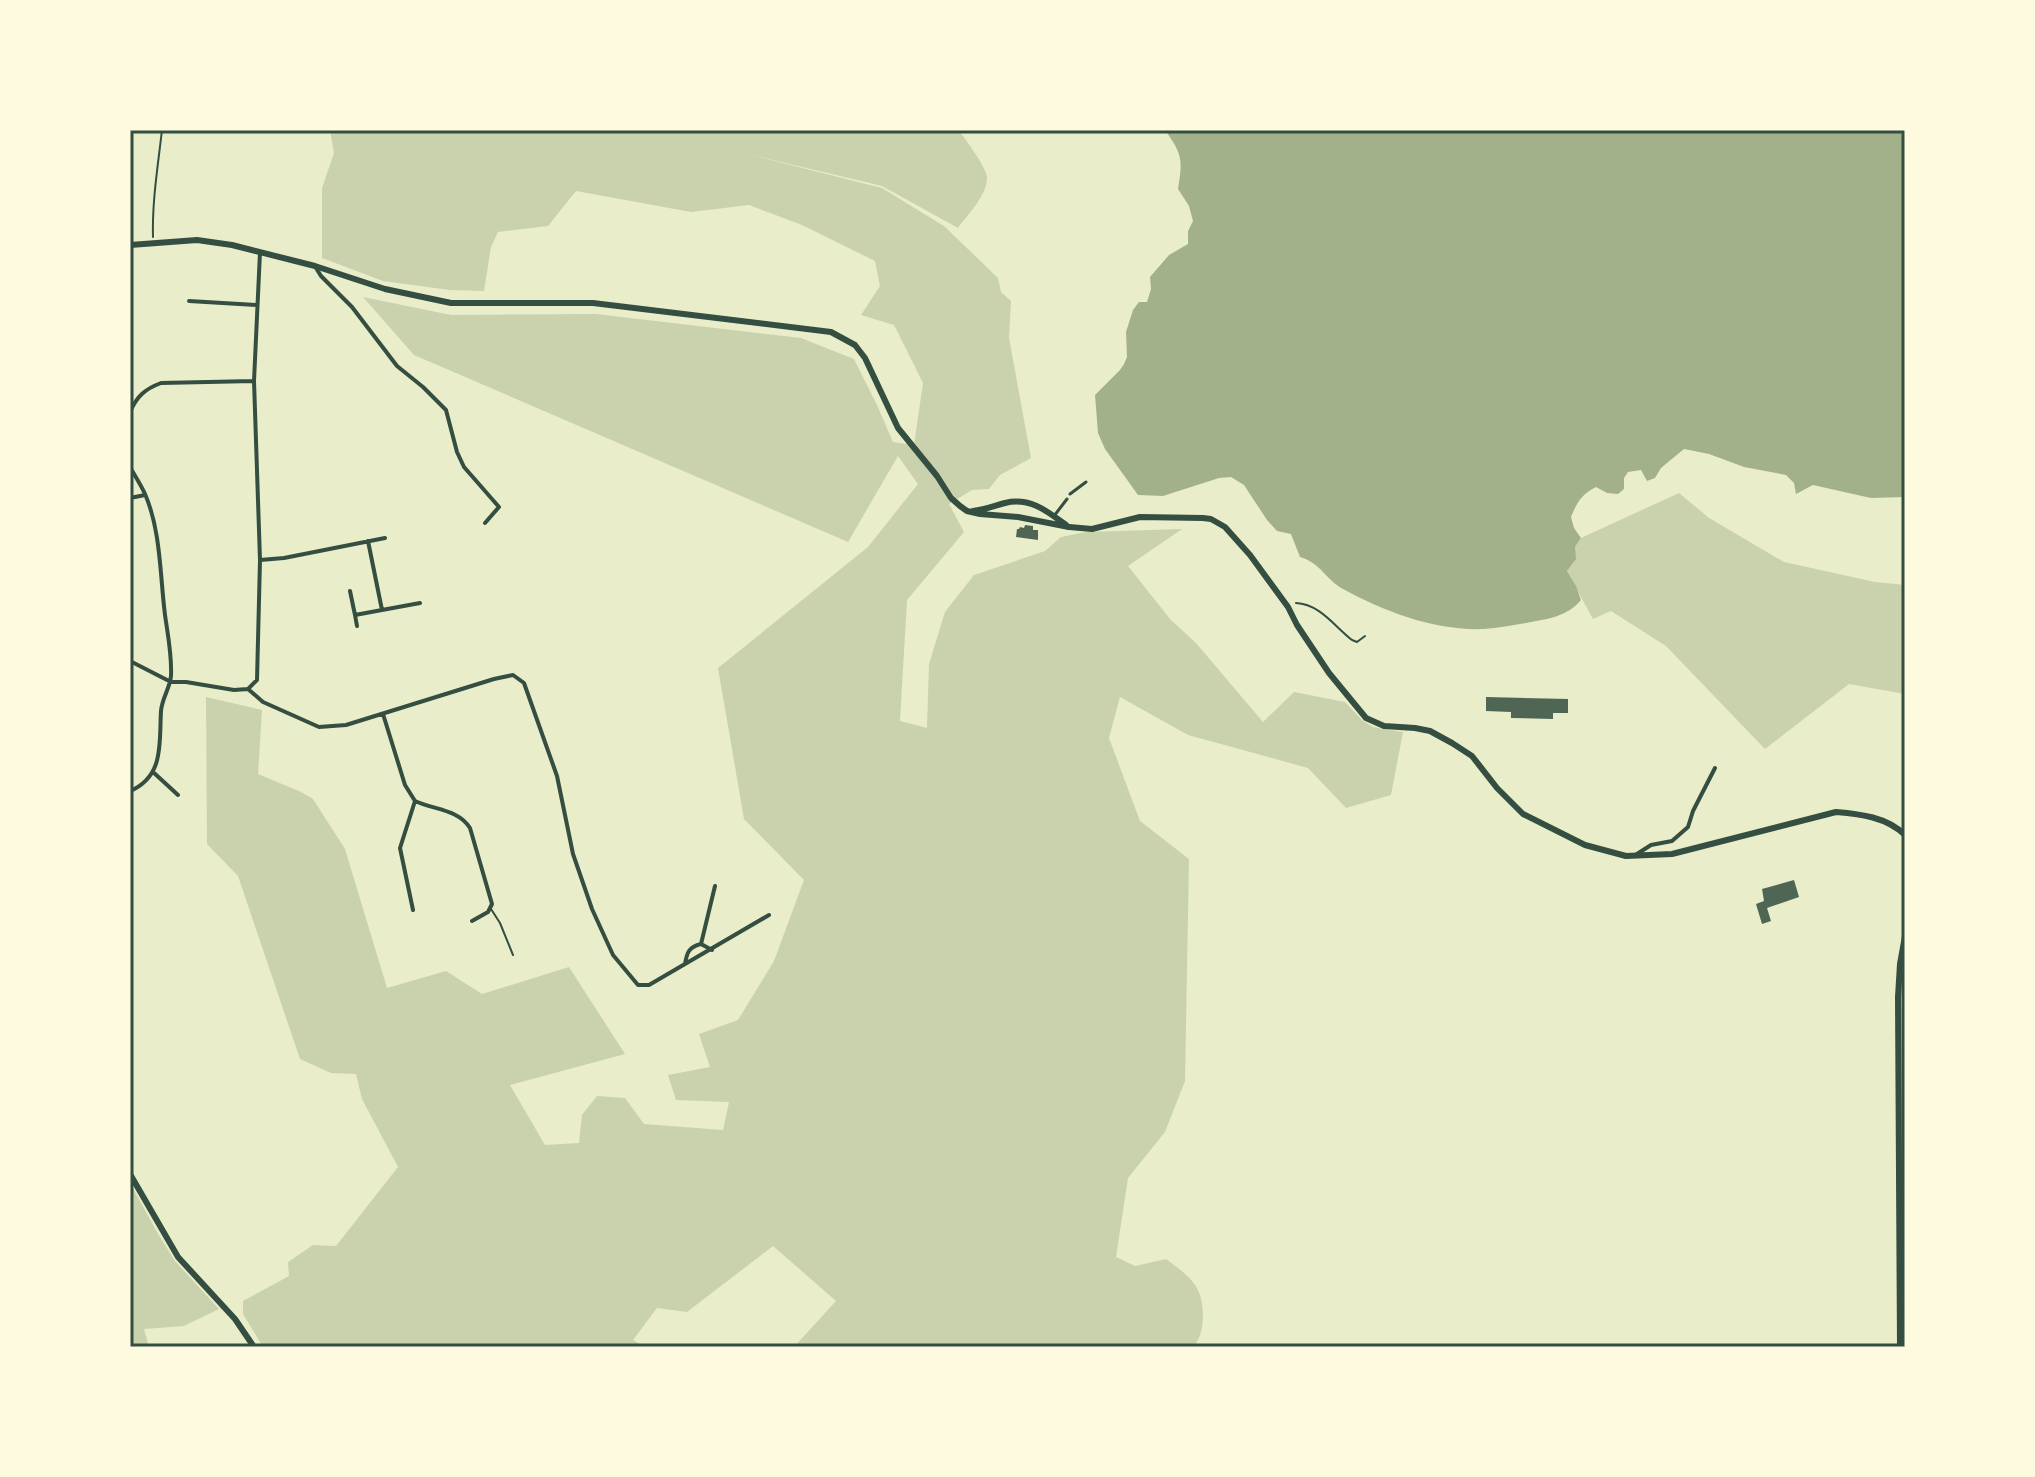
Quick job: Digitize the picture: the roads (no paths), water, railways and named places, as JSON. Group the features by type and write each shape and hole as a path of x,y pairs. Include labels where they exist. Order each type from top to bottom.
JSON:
{"street":[{"path":"130,245 197,240 232,245 315,266 385,289 451,303 593,303 831,332 855,345 865,358 898,428 951,498 967,511 1092,529 1140,517 1211,519 1221,524 1231,532 1288,607 1329,673 1366,718 1384,726 1415,728 1441,736 1472,756 1523,814 1585,845 1626,856 1672,854 1836,812 1862,814 1896,826 1905,835"},
{"path":"130,661 171,682 234,690 248,689 257,680 260,560 254,381 260,252"},
{"path":"315,266 352,307 397,366 446,410 464,467 499,507 485,523"},
{"path":"189,301 257,305"},
{"path":"130,412 140,394 161,383 254,381"},
{"path":"130,467 145,495 155,528 165,619 172,652 171,682 161,709 161,750 153,772 130,791"},
{"path":"1070,494 1086,482"},
{"path":"130,498 145,495"},
{"path":"1054,516 1067,499"},
{"path":"967,511 1022,501 1033,503 1069,527"},
{"path":"260,560 385,538"},
{"path":"368,541 382,610"},
{"path":"350,591 357,626"},
{"path":"355,615 420,603"},
{"path":"248,689 263,702 319,727 346,725 513,675 524,683 557,776 573,854 592,909 613,955 638,985 649,985 769,915"},
{"path":"383,714 405,785 415,801 457,815 467,824 491,899 491,908 472,921"},
{"path":"1635,855 1651,845 1672,841 1688,827 1715,768"},
{"path":"153,772 178,795"},
{"path":"413,910 400,848 415,801"},
{"path":"701,944 715,886"},
{"path":"1900,1347 1898,997 1905,936"},
{"path":"685,964 687,952 693,946 701,944 712,950"},
{"path":"130,1174 178,1257 235,1319 254,1347"}],"lane":[{"path":"491,908 513,955"}]}
